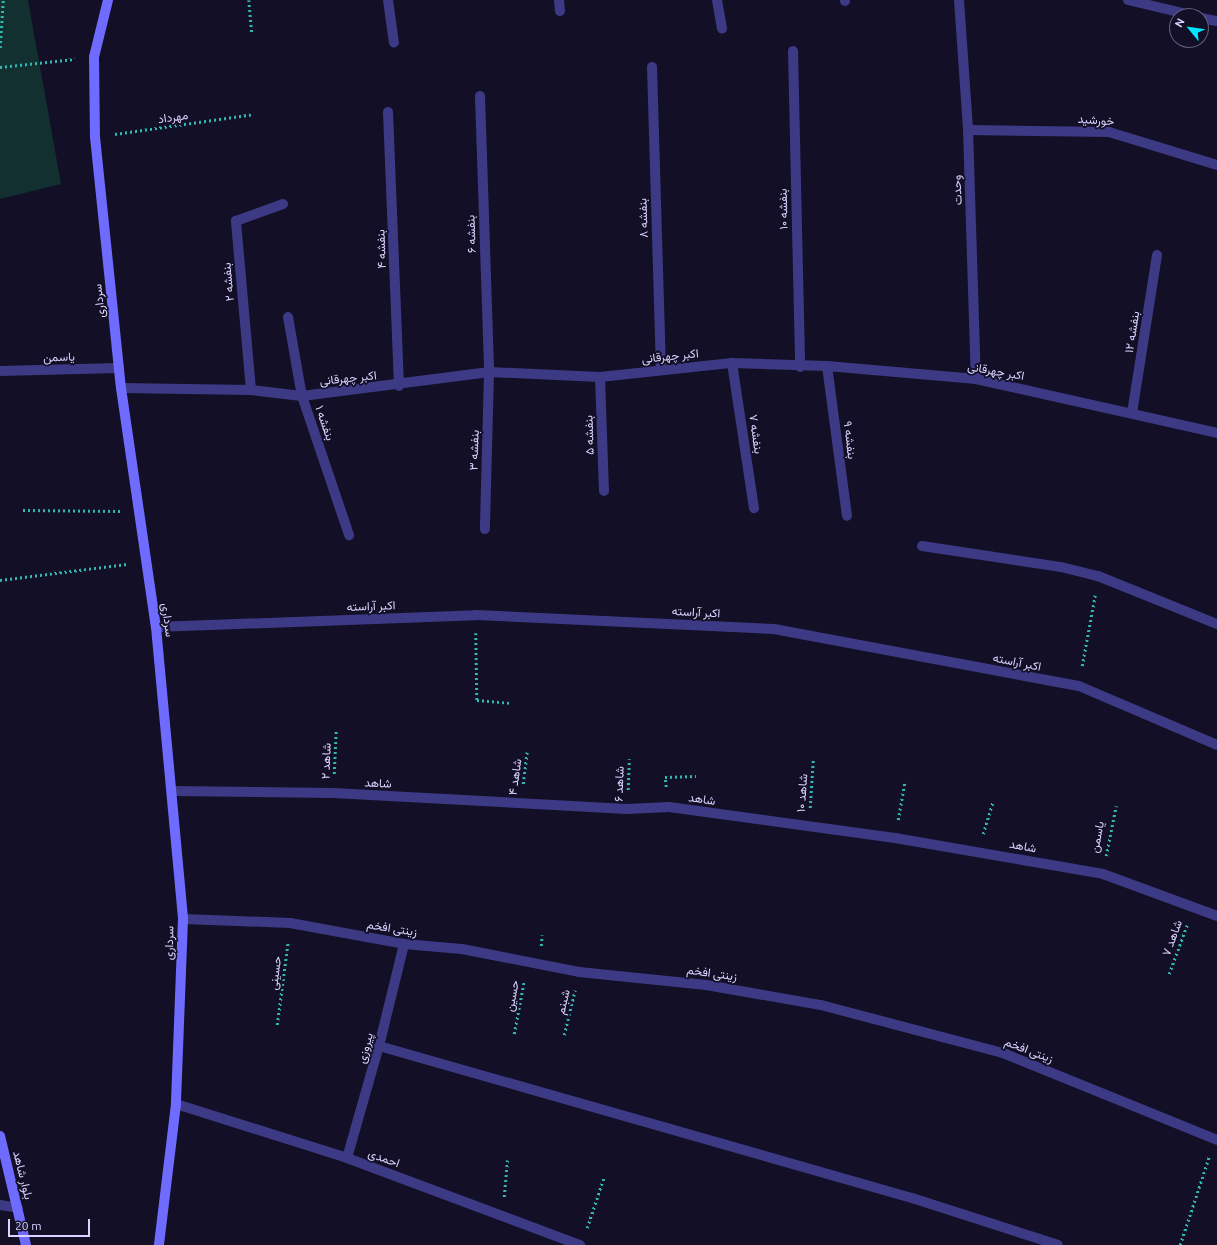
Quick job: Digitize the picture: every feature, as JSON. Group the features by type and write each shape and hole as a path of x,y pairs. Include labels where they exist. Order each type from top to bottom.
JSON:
{"main road":[{"name":"سرداری","path":"108,0 94,57 95,137 121,388 156,627 183,919 176,1104 159,1245"},
{"name":"بلوار شاهد","path":"0,1136 26,1245"}],"street":[{"path":"388,0 394,43"},
{"path":"559,0 560,11"},
{"path":"717,0 722,29"},
{"name":"وحدت","path":"959,0 968,130 976,379"},
{"path":"1128,0 1169,10"},
{"name":"بنفشه ۱۰","path":"793,51 800,367"},
{"name":"بنفشه ۸","path":"652,67 661,369"},
{"name":"بنفشه ۶","path":"480,96 489,372"},
{"name":"بنفشه ۴","path":"388,112 399,386"},
{"name":"خورشید","path":"968,130 1109,132 1217,165"},
{"name":"بنفشه ۲","path":"251,390 236,221 283,204"},
{"name":"بنفشه ۱۲","path":"1132,413 1157,255"},
{"name":"بنفشه ۱","path":"288,317 302,396 349,535"},
{"name":"اکبر چهرقانی","path":"121,388 251,390 302,396 399,386 489,372 600,377 661,369 732,363 800,367 828,366 976,379 1217,433"},
{"name":"بنفشه ۷","path":"732,363 754,508"},
{"name":"بنفشه ۹","path":"828,366 847,516"},
{"name":"یاسمن","path":"0,371 119,368"},
{"name":"بنفشه ۳","path":"485,529 489,372"},
{"name":"بنفشه ۵","path":"600,377 604,491"},
{"path":"922,546 1061,567 1098,576 1217,624"},
{"name":"اکبر آراسته","path":"156,627 476,615 774,629 1079,686 1217,744"},
{"name":"شاهد","path":"172,791 333,793 627,809 669,808 978,850 1103,874 1217,916"},
{"name":"زینتی افخم","path":"183,919 290,923 404,944 462,949 579,972 706,984 821,1005 1003,1053 1216,1140"},
{"name":"پیروزی","path":"347,1158 379,1046 404,944"},
{"path":"379,1046 912,1198 1058,1245"},
{"name":"احمدی","path":"176,1104 347,1158 580,1245"},
{"path":"0,1205 18,1208"}],"path":[{"path":"0,48 3,0"},
{"path":"249,0 252,32"},
{"path":"0,67 94,57"},
{"name":"مهرداد","path":"95,137 253,114"},
{"path":"23,510 139,511"},
{"path":"0,580 147,562"},
{"path":"1079,686 1098,576"},
{"path":"476,615 477,700 510,703"},
{"name":"شاهد ۲","path":"333,793 336,730"},
{"name":"شاهد ۴","path":"520,804 527,752"},
{"name":"شاهد ۶","path":"627,809 629,759"},
{"name":"شاهد ۱۰","path":"808,827 813,760"},
{"path":"669,808 665,777 696,776"},
{"path":"895,838 906,781"},
{"path":"978,850 993,802"},
{"name":"یاسمن","path":"1103,874 1116,806"},
{"name":"۷ شاهد","path":"1169,974 1193,907"},
{"name":"حسینی","path":"277,1025 290,923"},
{"name":"حسین","path":"514,1034 527,961"},
{"name":"شبنم","path":"564,1035 579,972"},
{"path":"1180,1245 1216,1140"},
{"path":"502,1216 507,1160"},
{"path":"586,1230 604,1177"}],"green space":[{"path":"0,0 28,0 61,184 0,199"}]}
